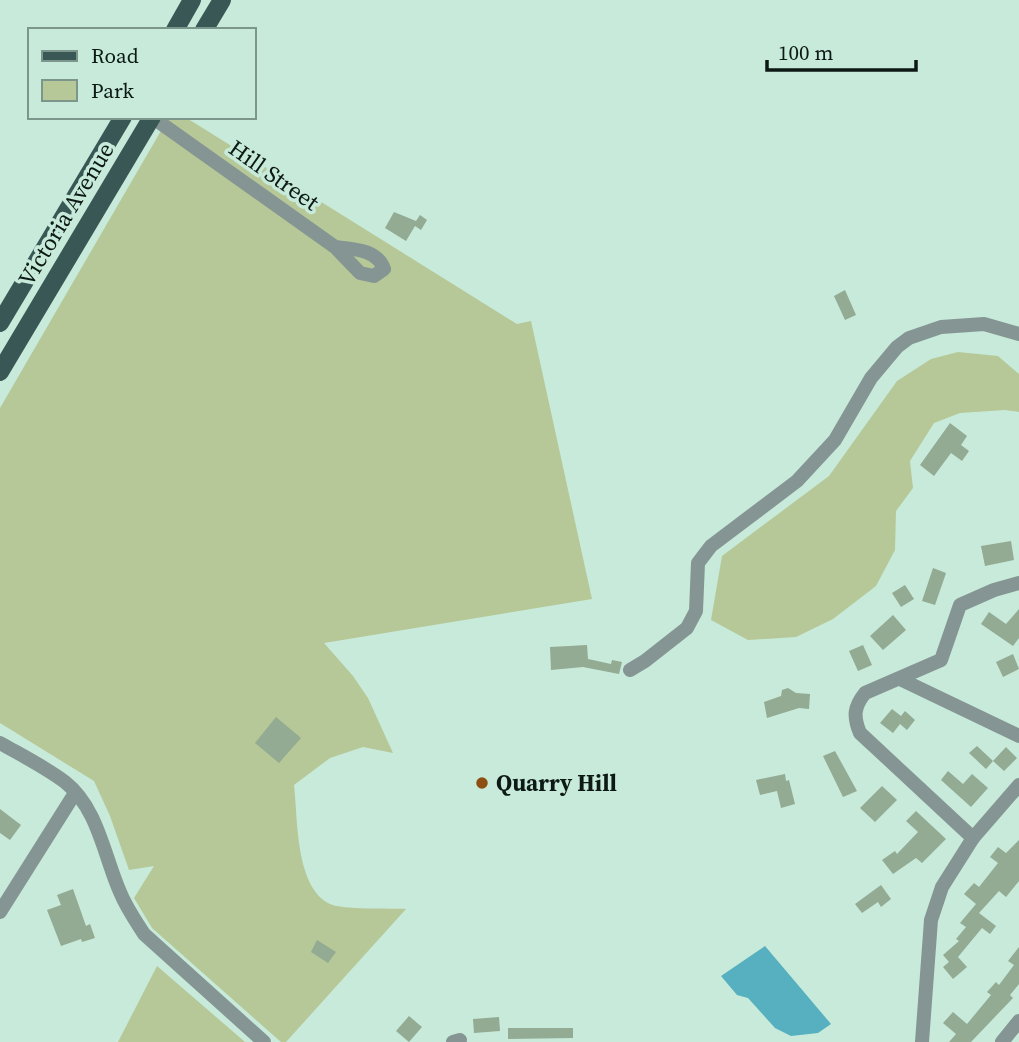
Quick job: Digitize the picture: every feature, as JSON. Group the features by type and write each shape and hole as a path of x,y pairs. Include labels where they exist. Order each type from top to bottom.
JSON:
{"main road":[{"path":"176,28 192,0"},
{"path":"205,28 222,0"},
{"name":"Victoria Avenue","path":"0,323 121,119"},
{"name":"Victoria Avenue","path":"0,372 151,119"}],"street":[{"name":"Hill Street","path":"155,119 335,247"},
{"path":"629,670 687,628 696,611 698,563 710,546 797,481 835,440 871,378 897,347 909,338 941,327 984,324 1019,334"},
{"path":"973,838 860,733 854,719 857,704 865,694 941,660 960,605 994,590 1019,583"},
{"path":"900,679 1019,736"},
{"path":"0,743 65,783 75,793 97,828 120,891 144,934 264,1042"},
{"path":"922,1042 931,920 942,887 973,838 1019,785"},
{"path":"0,912 75,793"},
{"path":"1002,1042 1019,1021"}],"green space":[{"path":"168,119 188,119 517,324 531,321 592,599 324,643 368,698 393,753 363,747 330,758 294,785 304,868 310,883 330,904 355,908 406,909 286,1042 281,1042 152,928 134,898 154,866 129,870 94,781 0,723 0,408"},
{"path":"958,352 998,356 1019,374 1019,412 1005,410 960,413 934,423 910,461 913,488 896,511 895,550 876,586 833,619 796,637 748,640 711,620 722,556 829,476 897,381 931,359"},
{"path":"157,966 245,1042 118,1042"}],"water":[{"path":"765,946 831,1024 818,1033 791,1036 775,1028 748,998 737,995 721,976"}],"building":[{"path":"394,212 416,221 420,215 427,220 421,230 415,226 406,241 385,228"},
{"path":"845,290 856,315 845,320 834,296"},
{"path":"950,423 967,436 961,445 969,451 962,461 951,453 934,476 920,465"},
{"path":"1011,541 1014,560 985,566 981,546"},
{"path":"933,568 946,573 935,605 922,601"},
{"path":"905,585 914,599 901,607 892,593"},
{"path":"1019,609 1019,638 1013,646 981,624 989,612 1006,624"},
{"path":"893,615 906,630 883,650 870,636"},
{"path":"587,645 588,659 611,664 612,660 622,662 619,674 583,667 551,670 550,647"},
{"path":"863,645 872,665 858,671 849,651"},
{"path":"1013,654 1019,669 1003,677 996,662"},
{"path":"788,688 796,693 810,694 809,709 799,708 767,718 764,702 781,696 782,690"},
{"path":"892,709 901,716 905,711 915,720 907,730 900,724 893,733 880,723"},
{"path":"276,717 301,738 279,763 255,743"},
{"path":"977,746 993,761 986,769 969,753"},
{"path":"1006,747 1017,758 1004,771 993,761"},
{"path":"835,751 857,791 843,797 823,756"},
{"path":"948,771 963,784 972,774 988,788 971,807 941,780"},
{"path":"785,774 795,804 781,808 777,791 760,795 756,780"},
{"path":"882,786 897,800 875,822 860,808"},
{"path":"0,809 21,825 10,840 0,833"},
{"path":"916,811 946,839 922,863 916,858 893,874 882,860 895,851 897,854 918,832 906,821"},
{"path":"1019,840 1019,881 1006,897 999,891 979,913 996,926 990,934 982,928 958,957 967,967 953,979 943,967 949,962 943,955 959,941 956,939 966,927 960,923 976,904 964,894 974,883 979,887 998,863 990,857 998,847 1006,853"},
{"path":"881,885 891,899 881,907 878,902 862,913 855,904"},
{"path":"73,889 86,926 90,924 95,938 82,942 81,939 61,946 47,910 61,905 57,895"},
{"path":"317,940 336,952 328,963 311,952"},
{"path":"1019,947 1019,984 1010,995 1013,998 971,1042 949,1042 956,1034 943,1023 953,1012 967,1024 991,995 987,992 996,982 999,985 1014,965 1008,961"},
{"path":"409,1016 422,1027 409,1042 396,1031"},
{"path":"499,1017 500,1031 474,1033 473,1019"},
{"path":"508,1028 573,1028 573,1038 508,1039"}],"place":[{"name":"Quarry Hill","path":"482,783"}]}
